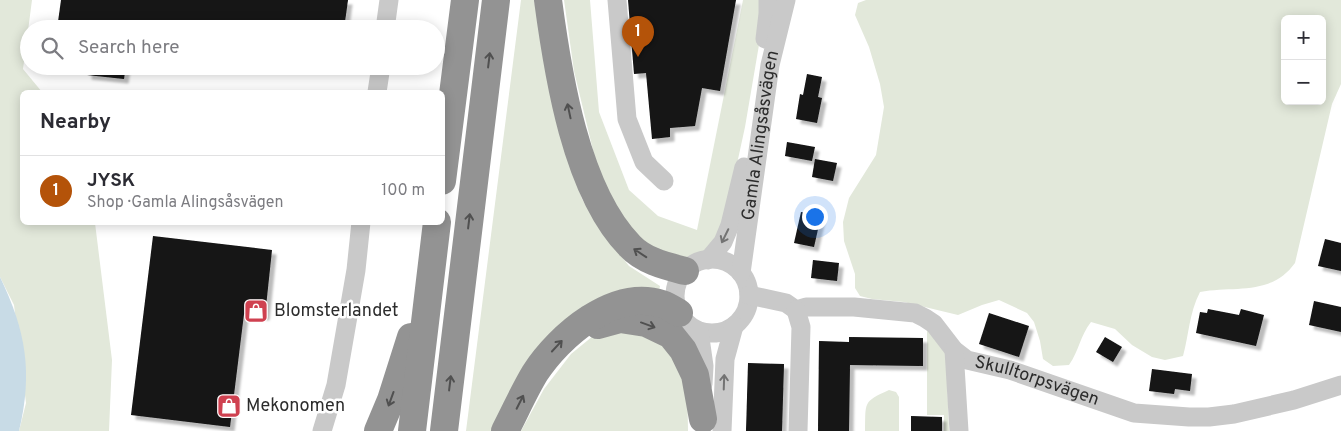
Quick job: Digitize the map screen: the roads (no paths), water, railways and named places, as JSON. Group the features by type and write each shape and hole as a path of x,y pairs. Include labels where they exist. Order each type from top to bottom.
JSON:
{"highway":[{"path":"445,156 464,0"},
{"path":"444,431 496,0"},
{"path":"548,0 554,45 571,122 583,164 596,194 613,224 631,247 664,266 696,266"},
{"path":"412,431 438,225"},
{"path":"378,431 391,400 432,269"},
{"path":"505,431 540,367 560,342 599,312 626,302 648,302 662,304 679,313"},
{"path":"584,324 598,325 620,319 646,323 671,335 683,350 695,375 709,427"}],"street":[{"path":"386,20 389,0"},
{"path":"617,0 627,119 644,162 664,181"},
{"name":"Gamla Alingsåsvägen","path":"696,266 723,242 730,225 747,153 764,48 768,0"},
{"name":"Gamla Alingsåsvägen","path":"741,273 770,65 786,0"},
{"path":"377,90 379,75"},
{"path":"322,431 336,385 356,270 361,225"},
{"path":"709,427 734,326 745,312 748,295 741,273 726,262 696,266 677,284 675,298 679,313 688,324 699,331 717,332 734,326"},
{"path":"748,295 786,303 796,310 801,327 798,431"},
{"name":"Skulltorpsvägen","path":"796,310 806,307 854,307 915,313 934,324 954,350 967,360 1010,370 1134,413 1210,418 1294,400 1341,385"},
{"path":"699,331 709,427"},
{"path":"954,350 959,431"},
{"path":"1189,418 1189,423 1192,427 1206,431"}],"water":[{"path":"0,277 16,316 24,352 26,390 19,431 0,431"}],"place":[{"name":"JYSK","path":"638,57"},
{"name":"Blomsterlandet","path":"256,311"},
{"name":"Mekonomen","path":"229,406"}]}
